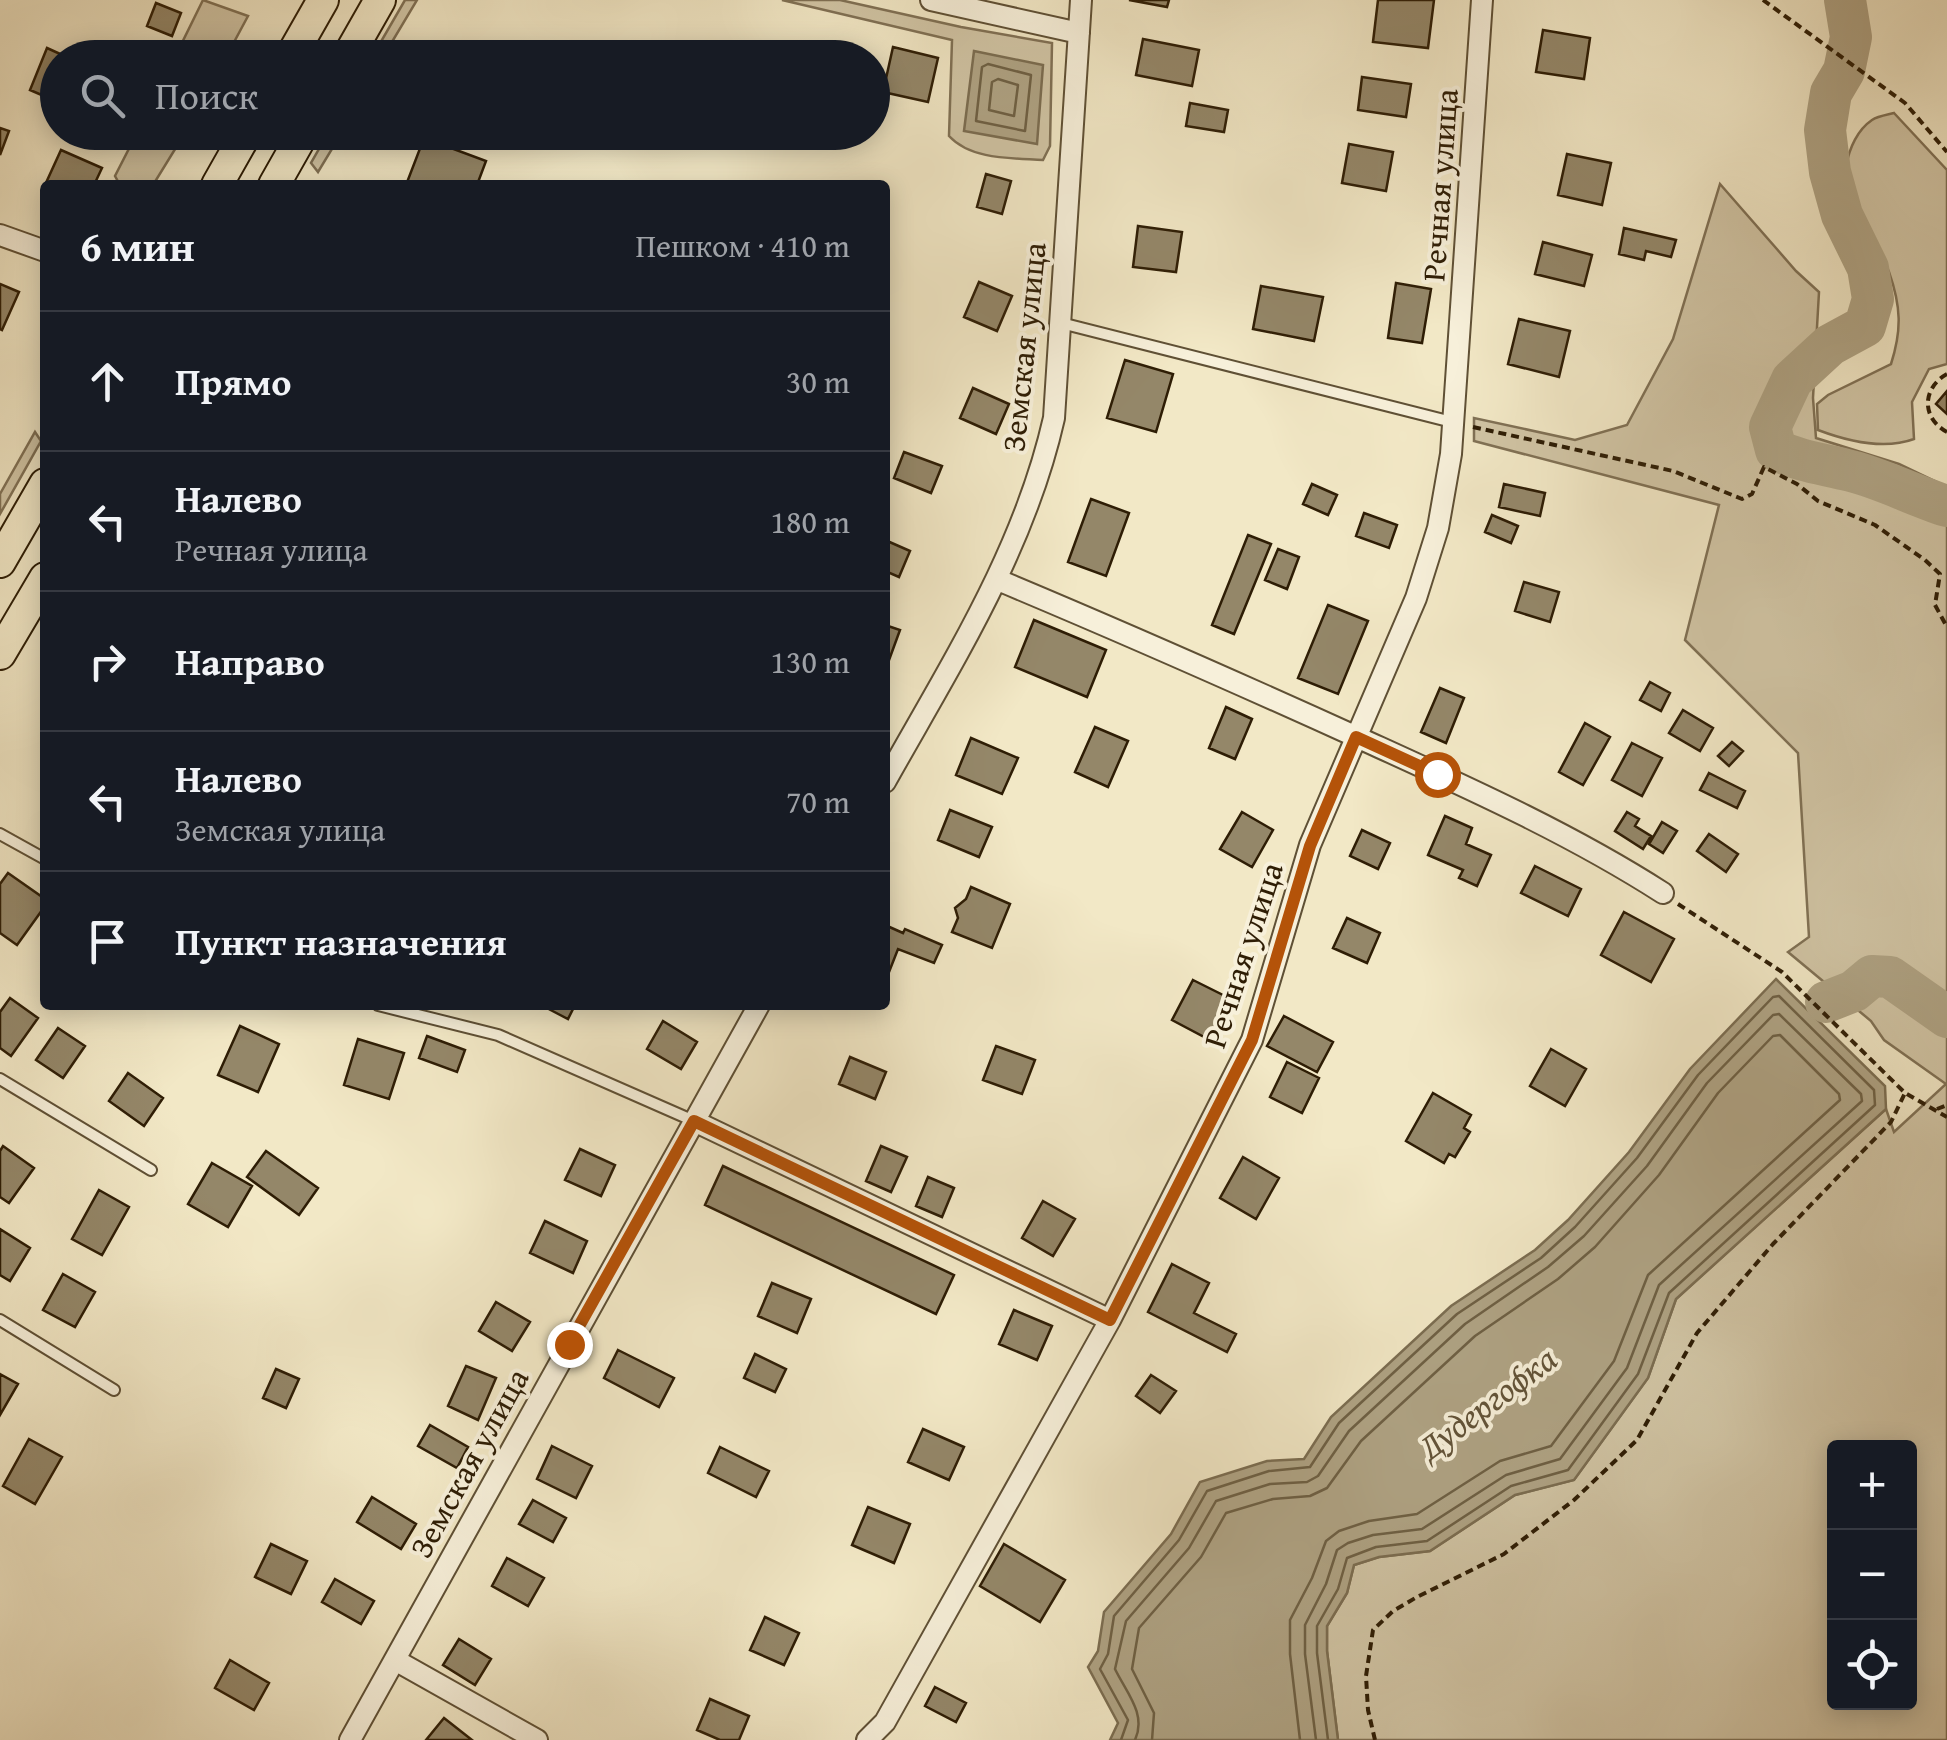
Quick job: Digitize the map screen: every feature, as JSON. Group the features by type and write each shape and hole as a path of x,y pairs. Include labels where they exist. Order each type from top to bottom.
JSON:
{"main road":[{"path":"300,40 323,0"},
{"path":"357,40 380,0"},
{"path":"219,180 236,150"},
{"path":"277,180 294,150"},
{"path":"2,555 40,492"},
{"path":"0,654 40,586"}],"street":[{"path":"932,0 1079,34"},
{"name":"Земская улица","path":"890,773 998,580 1043,466 1054,418 1080,0"},
{"name":"Речная улица","path":"868,1740 884,1722 1110,1320 1252,1040 1310,846 1416,598 1438,528 1454,423 1482,0"},
{"path":"0,234 40,249"},
{"path":"998,580 1163,648 1512,810 1663,894"},
{"name":"Земская улица","path":"350,1740 756,1010"},
{"path":"694,1121 1110,1320"},
{"path":"395,1660 537,1740"}],"lane":[{"path":"1061,324 1454,423"},
{"path":"0,834 40,856"},
{"path":"398,1010 498,1035 694,1121"},
{"path":"0,1079 151,1170"},
{"path":"0,1320 114,1390"}],"path":[{"path":"1764,0 1810,36 1875,78 1905,103 1947,152"},
{"path":"1947,374 1934,382 1927,402 1934,422 1947,432"},
{"path":"1454,423 1673,471 1742,499 1752,494 1764,467 1818,501 1875,525 1925,560 1940,574 1936,605 1947,627"},
{"path":"1663,894 1782,972 1905,1094 1947,1117"},
{"path":"1375,1740 1366,1676 1373,1630 1417,1597 1504,1554 1574,1500 1636,1440 1697,1333 1773,1244 1891,1122 1905,1094"},
{"path":"1937,1109 1947,1104"}],"shaded area":[{"path":"203,0 248,16 235,40 183,40"},
{"path":"405,0 417,0 393,40 382,40"},
{"path":"782,0 840,0 1052,43 1050,146 1043,160 980,154 949,136 952,40"},
{"path":"1894,113 1947,170 1947,364 1929,369 1912,402 1914,439 1878,444 1818,430 1817,404 1891,364 1895,352 1899,318 1893,284 1882,258 1854,220 1845,181 1850,152 1862,129 1874,119"},
{"path":"128,150 175,150 156,180 117,180 115,176"},
{"path":"318,150 331,150 318,172 311,163"},
{"path":"1720,184 1819,292 1813,398 1816,438 1899,464 1947,487 1947,1740 1338,1740 1327,1626 1347,1593 1354,1565 1379,1557 1430,1551 1515,1495 1574,1480 1648,1378 1676,1299 1886,1109 1894,1132 1946,1084 1884,1040 1871,1021 1788,952 1809,937 1798,753 1685,640 1719,505 1474,441 1474,418 1575,440 1627,425 1673,339"},
{"path":"35,432 40,443 0,514 0,494"}],"water":[{"path":"974,51 1043,65 1037,144 964,131"},
{"path":"1776,979 1885,1086 1886,1109 1676,1299 1648,1378 1574,1480 1515,1495 1430,1551 1379,1557 1354,1565 1347,1593 1327,1626 1338,1740 1110,1740 1118,1723 1088,1667 1098,1651 1104,1612 1171,1534 1200,1482 1267,1461 1304,1459 1331,1417 1451,1306 1535,1250 1568,1220 1629,1152 1690,1069"}],"building":[{"path":"1129,0 1169,0 1167,7"},
{"path":"1378,0 1434,0 1428,48 1373,42"},
{"path":"156,3 181,13 172,36 147,26"},
{"path":"1543,30 1590,38 1584,79 1536,72"},
{"path":"1143,39 1199,50 1192,86 1136,75"},
{"path":"893,47 938,58 928,102 890,94"},
{"path":"40,65 40,94 30,90"},
{"path":"1362,77 1411,84 1406,117 1358,110"},
{"path":"1190,103 1228,110 1224,132 1186,126"},
{"path":"0,128 9,131 0,155"},
{"path":"1349,144 1393,152 1386,191 1342,183"},
{"path":"61,150 102,168 96,180 47,180"},
{"path":"419,150 456,150 486,161 479,180 408,180"},
{"path":"1567,154 1611,163 1602,205 1558,195"},
{"path":"986,174 1011,181 1002,214 977,207"},
{"path":"1138,226 1182,232 1176,272 1133,267"},
{"path":"1624,228 1676,240 1671,257 1646,251 1644,260 1619,254"},
{"path":"1543,242 1592,255 1584,286 1535,274"},
{"path":"979,282 1012,296 997,331 964,317"},
{"path":"1396,283 1431,289 1422,343 1388,338"},
{"path":"0,284 19,292 2,330 0,329"},
{"path":"1261,286 1323,297 1314,341 1253,329"},
{"path":"1519,319 1570,331 1559,377 1508,364"},
{"path":"1125,360 1173,374 1156,432 1107,418"},
{"path":"973,388 1009,404 996,434 960,418"},
{"path":"1947,391 1947,414 1936,404"},
{"path":"904,452 942,466 931,493 894,478"},
{"path":"1312,484 1337,495 1328,515 1303,504"},
{"path":"1504,484 1545,493 1540,516 1499,507"},
{"path":"1091,499 1129,513 1106,576 1068,562"},
{"path":"1364,513 1397,525 1389,548 1356,536"},
{"path":"1492,515 1518,526 1511,543 1485,532"},
{"path":"1248,535 1271,544 1234,634 1212,625"},
{"path":"890,542 910,551 899,577 890,573"},
{"path":"1278,549 1299,557 1287,589 1265,580"},
{"path":"1524,582 1559,592 1550,622 1515,611"},
{"path":"1328,605 1368,621 1338,694 1298,678"},
{"path":"1034,620 1106,650 1087,697 1015,667"},
{"path":"890,627 900,630 890,657"},
{"path":"1650,682 1670,693 1661,711 1640,700"},
{"path":"1440,688 1464,698 1446,743 1421,732"},
{"path":"1226,707 1252,719 1235,759 1209,748"},
{"path":"1683,710 1713,728 1700,751 1669,733"},
{"path":"1585,723 1610,737 1583,785 1559,772"},
{"path":"1095,727 1128,741 1108,787 1075,772"},
{"path":"971,738 1018,758 1002,794 956,775"},
{"path":"1732,742 1743,751 1729,766 1718,756"},
{"path":"1632,743 1662,758 1642,796 1612,780"},
{"path":"1709,773 1745,791 1737,808 1700,790"},
{"path":"950,810 992,827 979,857 938,840"},
{"path":"1242,812 1273,830 1252,867 1220,849"},
{"path":"1627,812 1639,819 1635,826 1651,836 1643,849 1615,831"},
{"path":"1445,816 1472,828 1466,844 1491,855 1477,886 1459,878 1463,870 1428,855"},
{"path":"1662,822 1677,831 1663,853 1649,844"},
{"path":"1362,830 1390,843 1378,869 1350,856"},
{"path":"1709,834 1738,854 1726,872 1697,851"},
{"path":"1535,866 1581,889 1568,916 1521,893"},
{"path":"8,873 40,895 40,913 17,945 0,933 0,884"},
{"path":"971,887 1010,904 992,948 952,932 958,918 955,908 966,899"},
{"path":"1624,912 1674,939 1651,982 1601,955"},
{"path":"1347,918 1380,933 1367,963 1333,948"},
{"path":"890,927 903,933 905,929 942,945 934,963 898,949 890,969"},
{"path":"1193,980 1229,998 1208,1039 1172,1020"},
{"path":"10,998 38,1018 11,1056 0,1048 0,1012"},
{"path":"551,1010 572,1010 568,1019"},
{"path":"1284,1016 1333,1042 1317,1072 1267,1046"},
{"path":"663,1021 697,1042 681,1069 647,1049"},
{"path":"240,1026 279,1044 258,1092 218,1075"},
{"path":"58,1028 85,1046 63,1078 36,1060"},
{"path":"427,1036 465,1050 457,1072 419,1058"},
{"path":"358,1039 404,1053 389,1099 344,1085"},
{"path":"996,1046 1035,1060 1022,1094 983,1080"},
{"path":"1551,1049 1586,1069 1565,1106 1530,1086"},
{"path":"850,1057 886,1072 875,1099 839,1084"},
{"path":"1287,1062 1319,1078 1302,1113 1270,1097"},
{"path":"128,1073 163,1098 144,1126 109,1101"},
{"path":"1433,1093 1471,1115 1464,1128 1470,1132 1455,1157 1449,1154 1444,1163 1406,1141"},
{"path":"3,1146 34,1168 9,1203 0,1197"},
{"path":"881,1146 907,1157 891,1192 866,1181"},
{"path":"580,1149 615,1165 601,1196 565,1180"},
{"path":"266,1151 318,1188 299,1215 247,1177"},
{"path":"1243,1157 1279,1178 1256,1219 1220,1198"},
{"path":"212,1163 252,1186 228,1227 188,1204"},
{"path":"723,1166 954,1275 936,1314 705,1205"},
{"path":"928,1177 954,1188 942,1217 916,1206"},
{"path":"99,1190 129,1207 102,1255 72,1239"},
{"path":"1043,1201 1075,1219 1053,1256 1022,1238"},
{"path":"545,1221 587,1241 573,1273 530,1253"},
{"path":"0,1229 30,1248 10,1281 0,1275"},
{"path":"1172,1264 1209,1283 1194,1313 1236,1334 1227,1352 1148,1312"},
{"path":"63,1274 95,1292 75,1327 43,1310"},
{"path":"772,1283 811,1299 797,1333 758,1316"},
{"path":"496,1302 530,1322 512,1351 479,1331"},
{"path":"1014,1310 1052,1326 1037,1360 999,1344"},
{"path":"618,1350 674,1378 659,1407 604,1378"},
{"path":"755,1354 786,1369 775,1392 744,1378"},
{"path":"466,1366 496,1378 478,1420 448,1406"},
{"path":"276,1369 299,1379 286,1408 263,1398"},
{"path":"0,1374 18,1384 0,1415"},
{"path":"1151,1375 1176,1391 1160,1413 1136,1396"},
{"path":"430,1425 468,1447 457,1468 418,1446"},
{"path":"923,1429 964,1447 949,1480 908,1462"},
{"path":"29,1439 62,1457 35,1504 3,1486"},
{"path":"552,1446 592,1466 576,1498 537,1479"},
{"path":"720,1447 769,1471 756,1497 708,1473"},
{"path":"372,1497 416,1524 401,1549 357,1522"},
{"path":"533,1500 566,1518 553,1542 519,1524"},
{"path":"868,1507 910,1524 894,1563 852,1545"},
{"path":"271,1544 307,1561 291,1594 255,1577"},
{"path":"1004,1544 1065,1580 1040,1622 980,1586"},
{"path":"507,1558 544,1578 528,1606 492,1586"},
{"path":"335,1579 374,1601 361,1624 322,1602"},
{"path":"765,1617 799,1633 784,1665 750,1650"},
{"path":"459,1639 491,1659 475,1685 443,1665"},
{"path":"230,1660 269,1683 254,1710 215,1688"},
{"path":"935,1687 966,1703 956,1722 925,1706"},
{"path":"710,1699 749,1716 739,1740 720,1740 697,1730"},
{"path":"444,1718 472,1740 426,1740"}],"waterway":[{"name":"Дудергофка","path":"1845,0 1851,37 1844,71 1831,93 1825,130 1830,172 1842,215 1868,268 1873,299 1865,326 1830,345 1792,380 1770,427 1776,450 1863,474 1947,506"},
{"name":"Дудергофка","path":"1826,1002 1854,991 1872,976 1890,977 1947,1017"}],"route":[{"path":"569,1344 694,1121 1110,1320 1252,1040 1310,846 1356,737 1437,774"}]}
